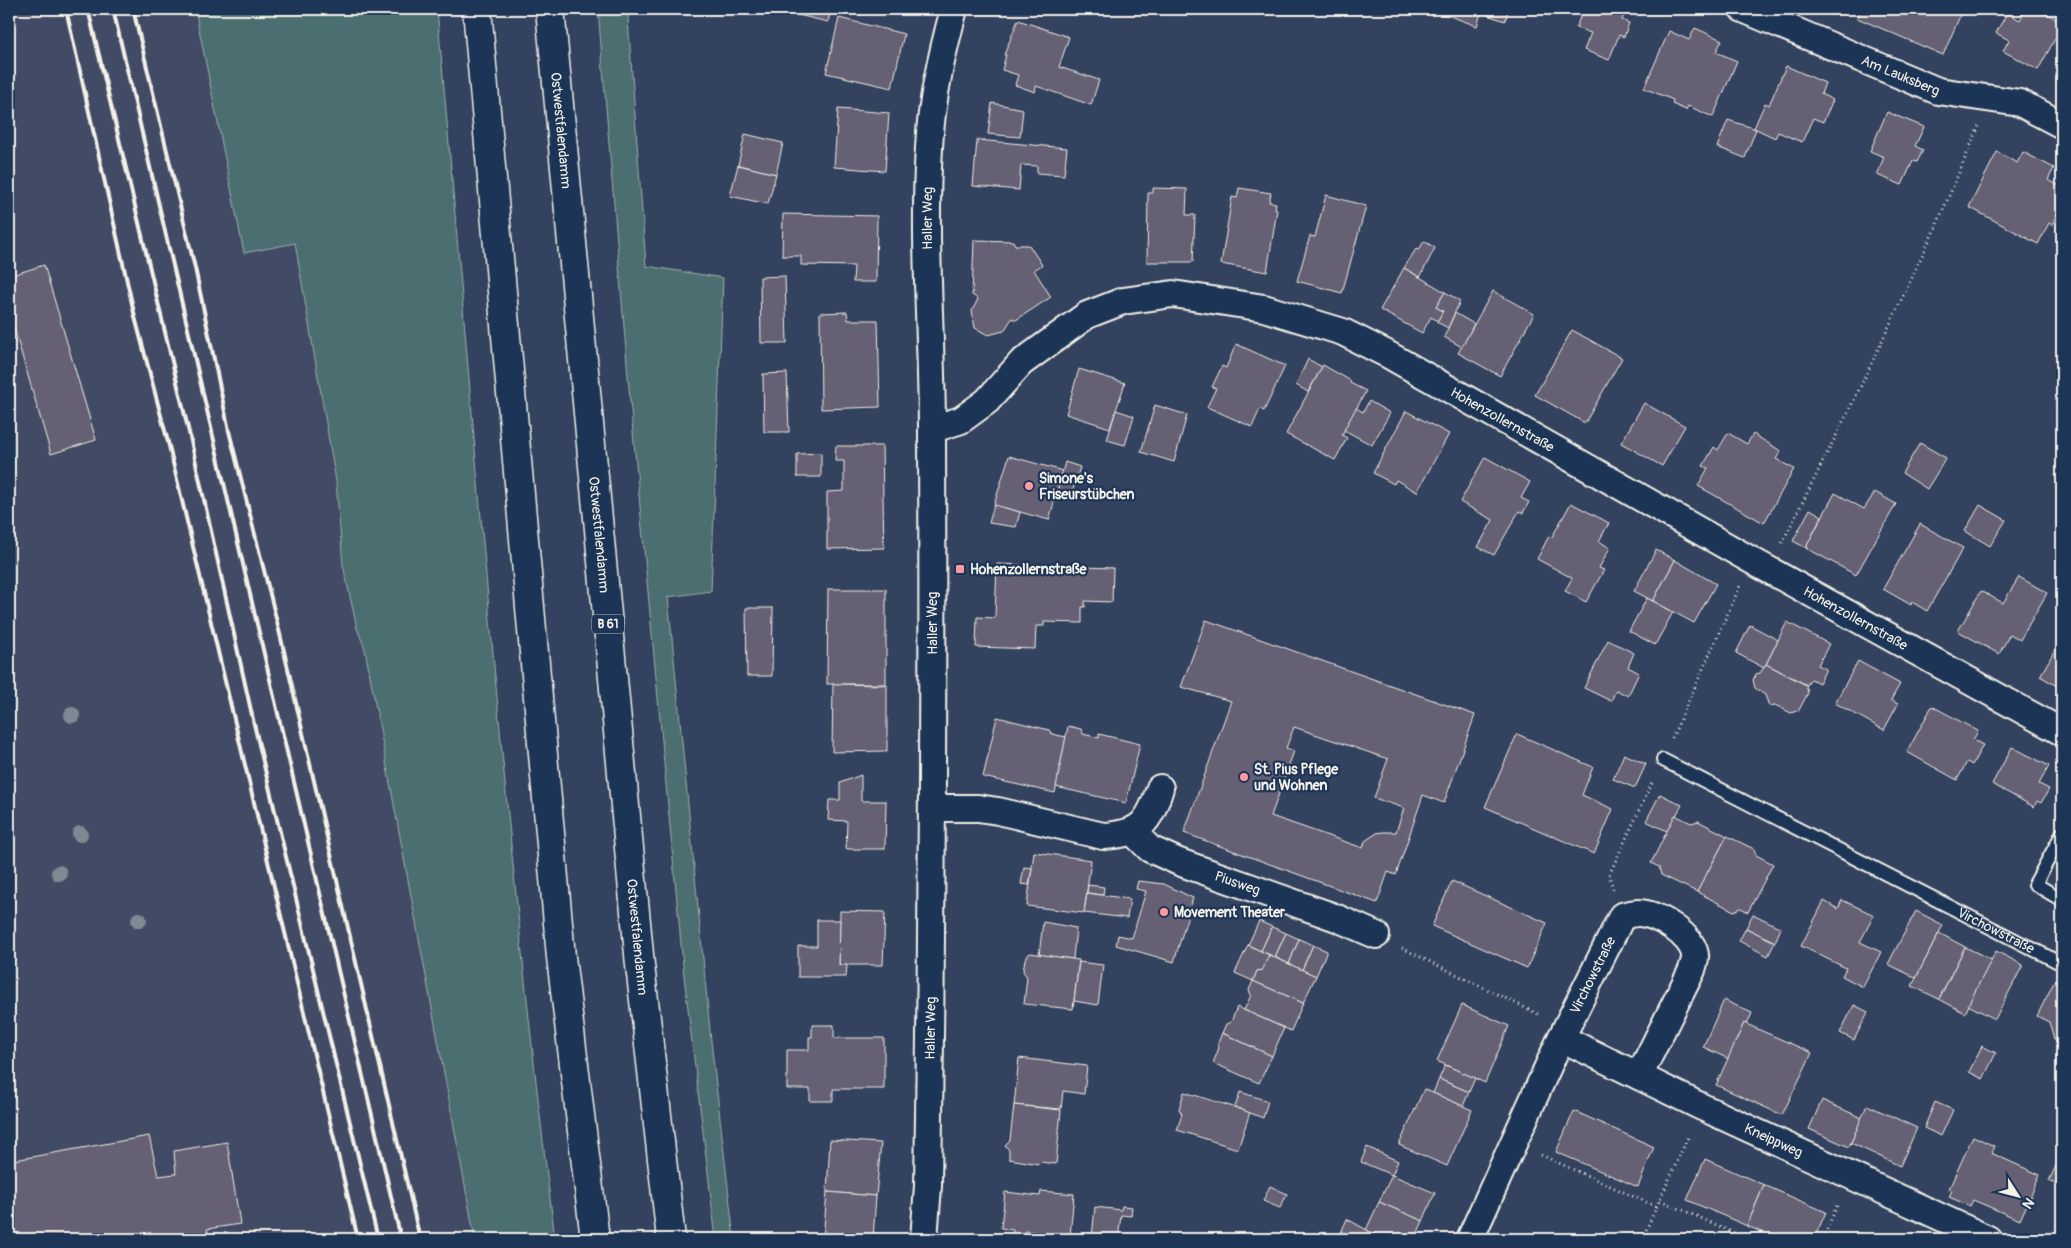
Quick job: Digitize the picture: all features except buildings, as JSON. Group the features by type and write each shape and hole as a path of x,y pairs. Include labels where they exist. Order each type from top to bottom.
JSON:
{"highway":[{"path":"477,9 561,957 595,1239"},
{"name":"Ostwestfalendamm","path":"550,9 640,965 671,1239"}],"street":[{"name":"Haller Weg","path":"924,1239 928,1186 932,808 932,429 927,202 929,146 944,47 954,9"},
{"name":"Am Lauksberg","path":"1743,9 1938,91 2020,103 2062,125"},
{"name":"Hohenzollernstraße","path":"932,429 961,420 986,401 1021,363 1056,336 1087,315 1123,301 1173,294 1229,301 1273,310 1352,336 2062,732"},
{"path":"932,808 978,808 1103,836 1119,836 1132,832 1144,823 1153,810 1160,788"},
{"name":"Piusweg","path":"1132,832 1150,849 1178,862 1337,918 1376,935"},
{"path":"1622,916 1638,913 1651,916 1681,932 1691,942 1696,956 1692,970 1639,1076"},
{"name":"Virchowstraße","path":"1470,1239 1563,1033 1622,916"},
{"name":"Kneippweg","path":"1563,1033 1639,1076 1702,1107 1988,1239"}],"lane":[{"name":"Virchowstraße","path":"1663,760 2062,964"},
{"path":"2062,834 2034,884 2062,900"}],"path":[{"path":"1622,916 1609,875 1663,760 1742,581 1783,542 1857,394 1937,224 1990,98"},
{"path":"1376,935 1563,1033"},
{"path":"1642,1239 1702,1107"},
{"path":"1513,1142 1657,1208"},
{"path":"1823,1239 1850,1175"},
{"path":"1660,1200 1748,1239"}],"shaded area":[{"path":"9,9 195,9 244,253 294,243 336,481 343,565 357,628 365,649 475,1239 9,1239"}],"green space":[{"path":"195,9 437,9 490,625 520,932 555,1239 475,1239 365,649 357,628 343,565 336,481 295,243 244,253"},
{"path":"598,9 631,9 628,19 646,266 723,278 711,591 668,597 711,1041 734,1239 716,1239 684,976 630,400"}],"railway":[{"path":"66,9 135,317 169,446 358,1239"},
{"path":"88,9 191,441 254,724 378,1239"},
{"path":"113,9 401,1239"},
{"path":"133,9 195,268 229,431 280,634 420,1239"}],"place":[{"name":"Simone's Friseurstübchen","path":"1029,486"},
{"name":"Hohenzollernstraße","path":"960,569"},
{"name":"St. Pius Pflege und Wohnen","path":"1244,777"},
{"name":"Movement Theater","path":"1164,912"}]}
